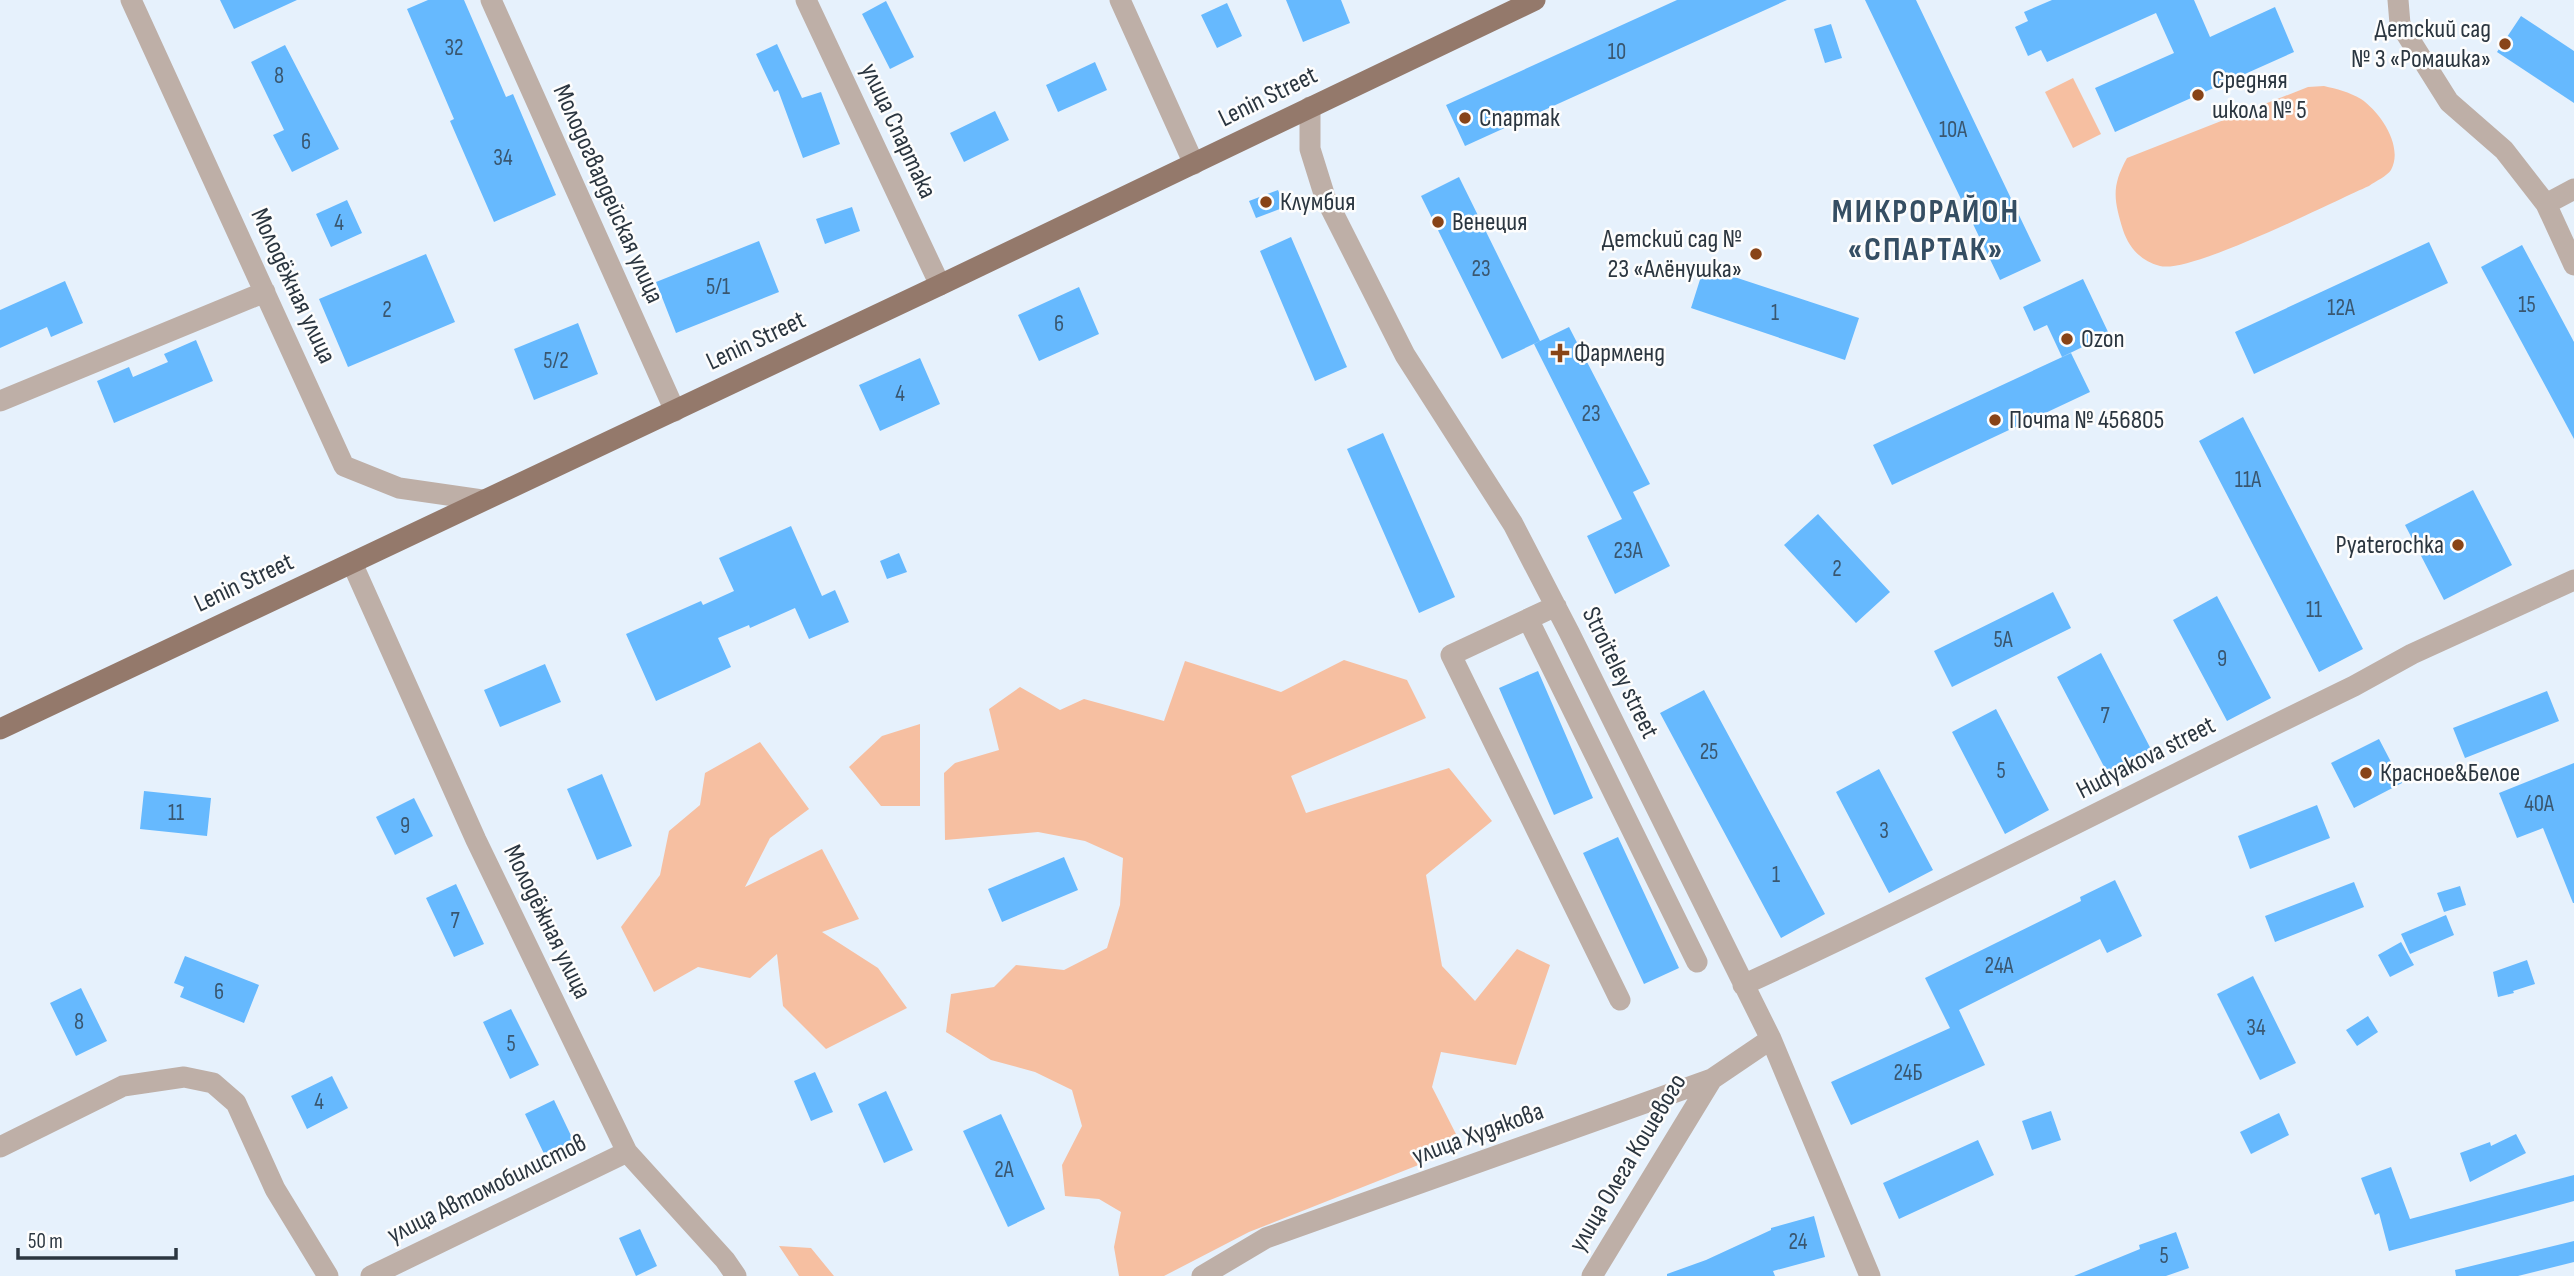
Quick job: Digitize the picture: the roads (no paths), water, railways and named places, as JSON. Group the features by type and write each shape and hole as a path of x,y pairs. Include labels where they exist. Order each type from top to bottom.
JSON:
{"main road":[{"name":"Lenin Street","path":"0,729 675,411 1535,0"}],"street":[{"name":"Молодёжная улица","path":"131,0 344,466 399,488 482,500"},
{"name":"Молодогвардейская улица","path":"491,0 675,411"},
{"name":"улица Спартака","path":"806,0 940,285"},
{"path":"1120,0 1194,164"},
{"path":"2398,0 2400,24 2449,102 2504,150 2546,204 2574,265"},
{"name":"Stroiteley street","path":"1310,107 1310,149 1325,197 1405,355 1513,524 1556,606 1771,1039 1870,1276"},
{"path":"2546,204 2574,189"},
{"path":"0,401 265,292"},
{"name":"Молодёжная улица","path":"352,563 476,839 627,1152 725,1260 736,1276"},
{"name":"Hudyakova street","path":"1743,985 1973,876 2354,686 2412,654 2574,580"},
{"path":"1556,606 1451,655 1620,1000"},
{"path":"1528,619 1697,962"},
{"name":"улица Худякова","path":"1202,1276 1266,1238 1712,1079 1771,1039"},
{"path":"0,1147 123,1086 184,1077 213,1083 236,1103 275,1189 328,1276"},
{"name":"улица Олега Кошевого","path":"1591,1276 1712,1079"},
{"name":"улица Автомобилистов","path":"371,1276 627,1152"}],"place":[{"name":"Детский сад № 3 «Ромашка»","path":"2505,44"},
{"name":"Средняя школа № 5","path":"2198,95"},
{"name":"Спартак","path":"1465,118"},
{"name":"Клумбия","path":"1266,202"},
{"name":"Венеция","path":"1438,222"},
{"name":"Детский сад № 23 «Алёнушка»","path":"1756,254"},
{"name":"Ozon","path":"2067,339"},
{"name":"Фармленд","path":"1560,353"},
{"name":"Почта № 456805","path":"1995,420"},
{"name":"Pyaterochka","path":"2458,545"},
{"name":"Красное&Белое","path":"2366,773"}],"district":[{"name":"МИКРОРАЙОН «СПАРТАК»","path":"1926,231"}]}
